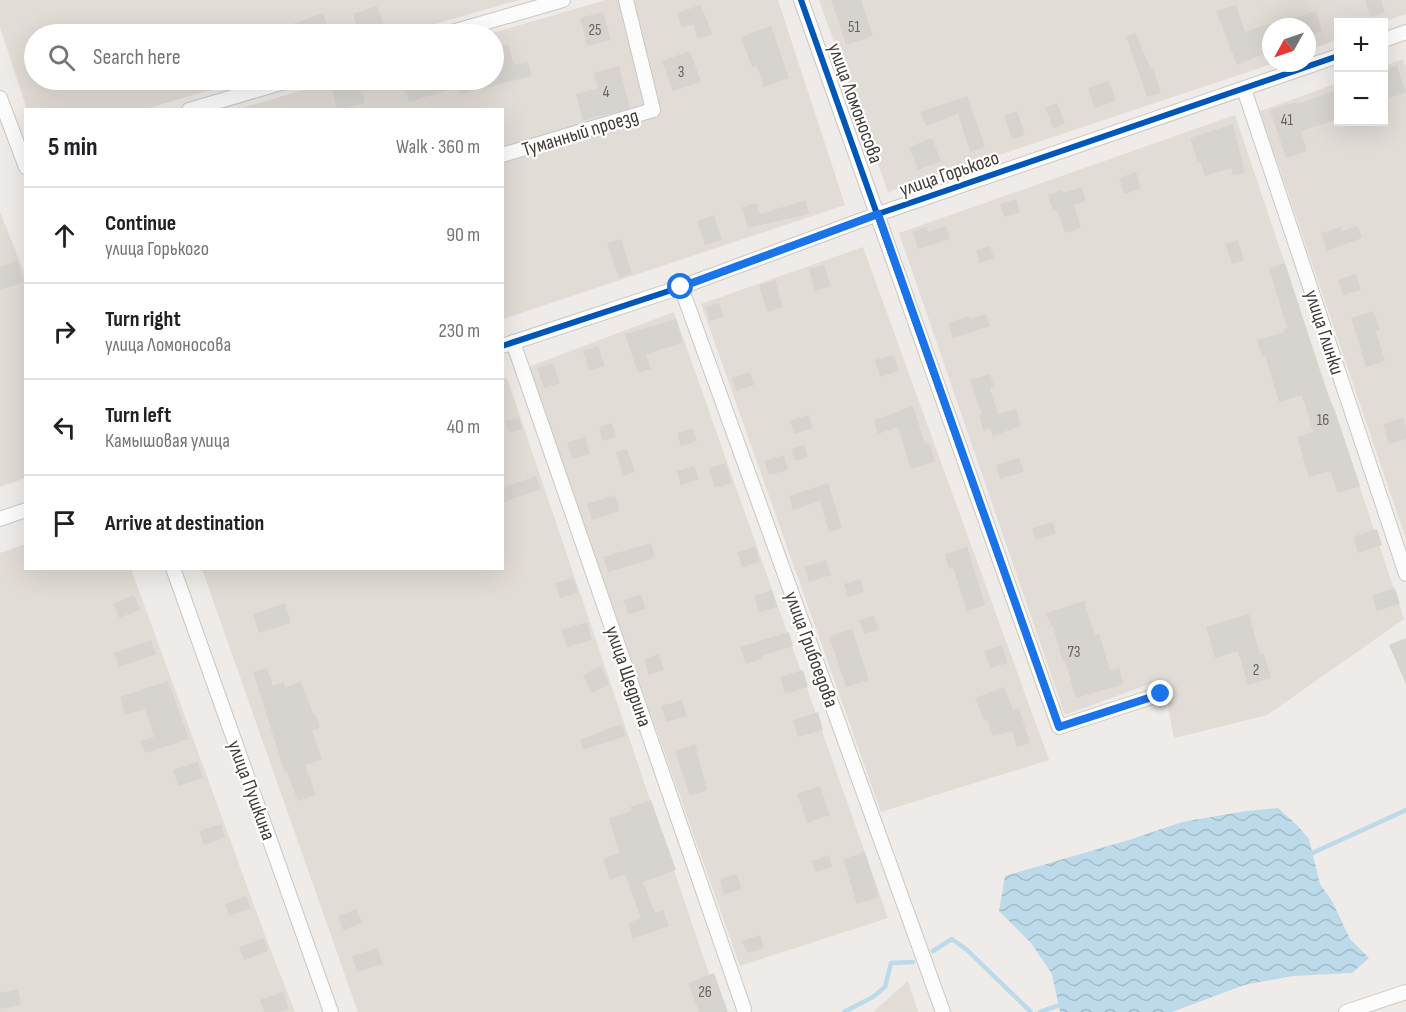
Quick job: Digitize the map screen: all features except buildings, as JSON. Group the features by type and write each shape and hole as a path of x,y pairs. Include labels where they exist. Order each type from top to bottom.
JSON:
{"street":[{"path":"480,24 563,0"},
{"name":"Туманный проезд","path":"504,154 653,110 626,0"},
{"name":"улица Ломоносова","path":"801,0 1059,727 1161,694"},
{"path":"1388,38 1406,32"},
{"name":"улица Горького","path":"508,344 681,287 878,214 1334,57"},
{"name":"улица Глинки","path":"1244,89 1406,574"},
{"path":"196,108 257,90"},
{"path":"0,98 24,161"},
{"name":"улица Грибоедова","path":"681,287 943,1012"},
{"name":"улица Щедрина","path":"508,344 744,1009"},
{"path":"0,519 24,511"},
{"name":"улица Пушкина","path":"174,570 331,1012"},
{"path":"1346,1012 1406,992"}],"shaded area":[{"path":"0,0 519,0 435,24 24,24 24,90 211,90 149,108 27,108 0,27"},
{"path":"606,0 778,0 845,205 504,319 504,108 242,108 303,90 504,90 504,30"},
{"path":"819,0 1406,0 1406,14 1388,20 1388,18 1334,18 1334,41 1316,48 1316,18 1262,18 1262,67 888,192"},
{"path":"1403,59 1406,68 1406,539 1260,111 1334,84 1334,126 1388,126 1388,65"},
{"path":"1235,115 1404,619 1267,715 1174,738 1163,679 1065,715 899,233"},
{"path":"0,212 24,272 24,478 0,487"},
{"path":"863,247 1049,760 881,812 701,304"},
{"path":"674,312 888,918 740,966 528,367"},
{"path":"507,378 722,1012 358,1012 202,570 504,570 504,379"},
{"path":"24,544 24,570 131,570 295,1012 0,1012 0,553"},
{"path":"908,981 918,1012 873,1012"}],"water":[{"path":"1278,808 1309,839 1320,884 1332,901 1350,939 1369,958 1352,973 1293,976 1244,985 1172,1012 1060,1012 1052,974 1031,943 999,911 1005,876 1182,822"}],"waterway":[{"path":"1308,855 1406,810"},
{"path":"933,951 952,939 967,950 1031,1012"},
{"path":"844,1012 873,997 885,987 891,963 913,962"},
{"path":"1040,1012 1063,1004"}],"cycle path":[{"path":"801,0 1059,727 1161,694"},
{"path":"504,345 681,287 878,214 1334,57"}],"route":[{"path":"681,287 878,214 1059,727 1161,694"}]}
